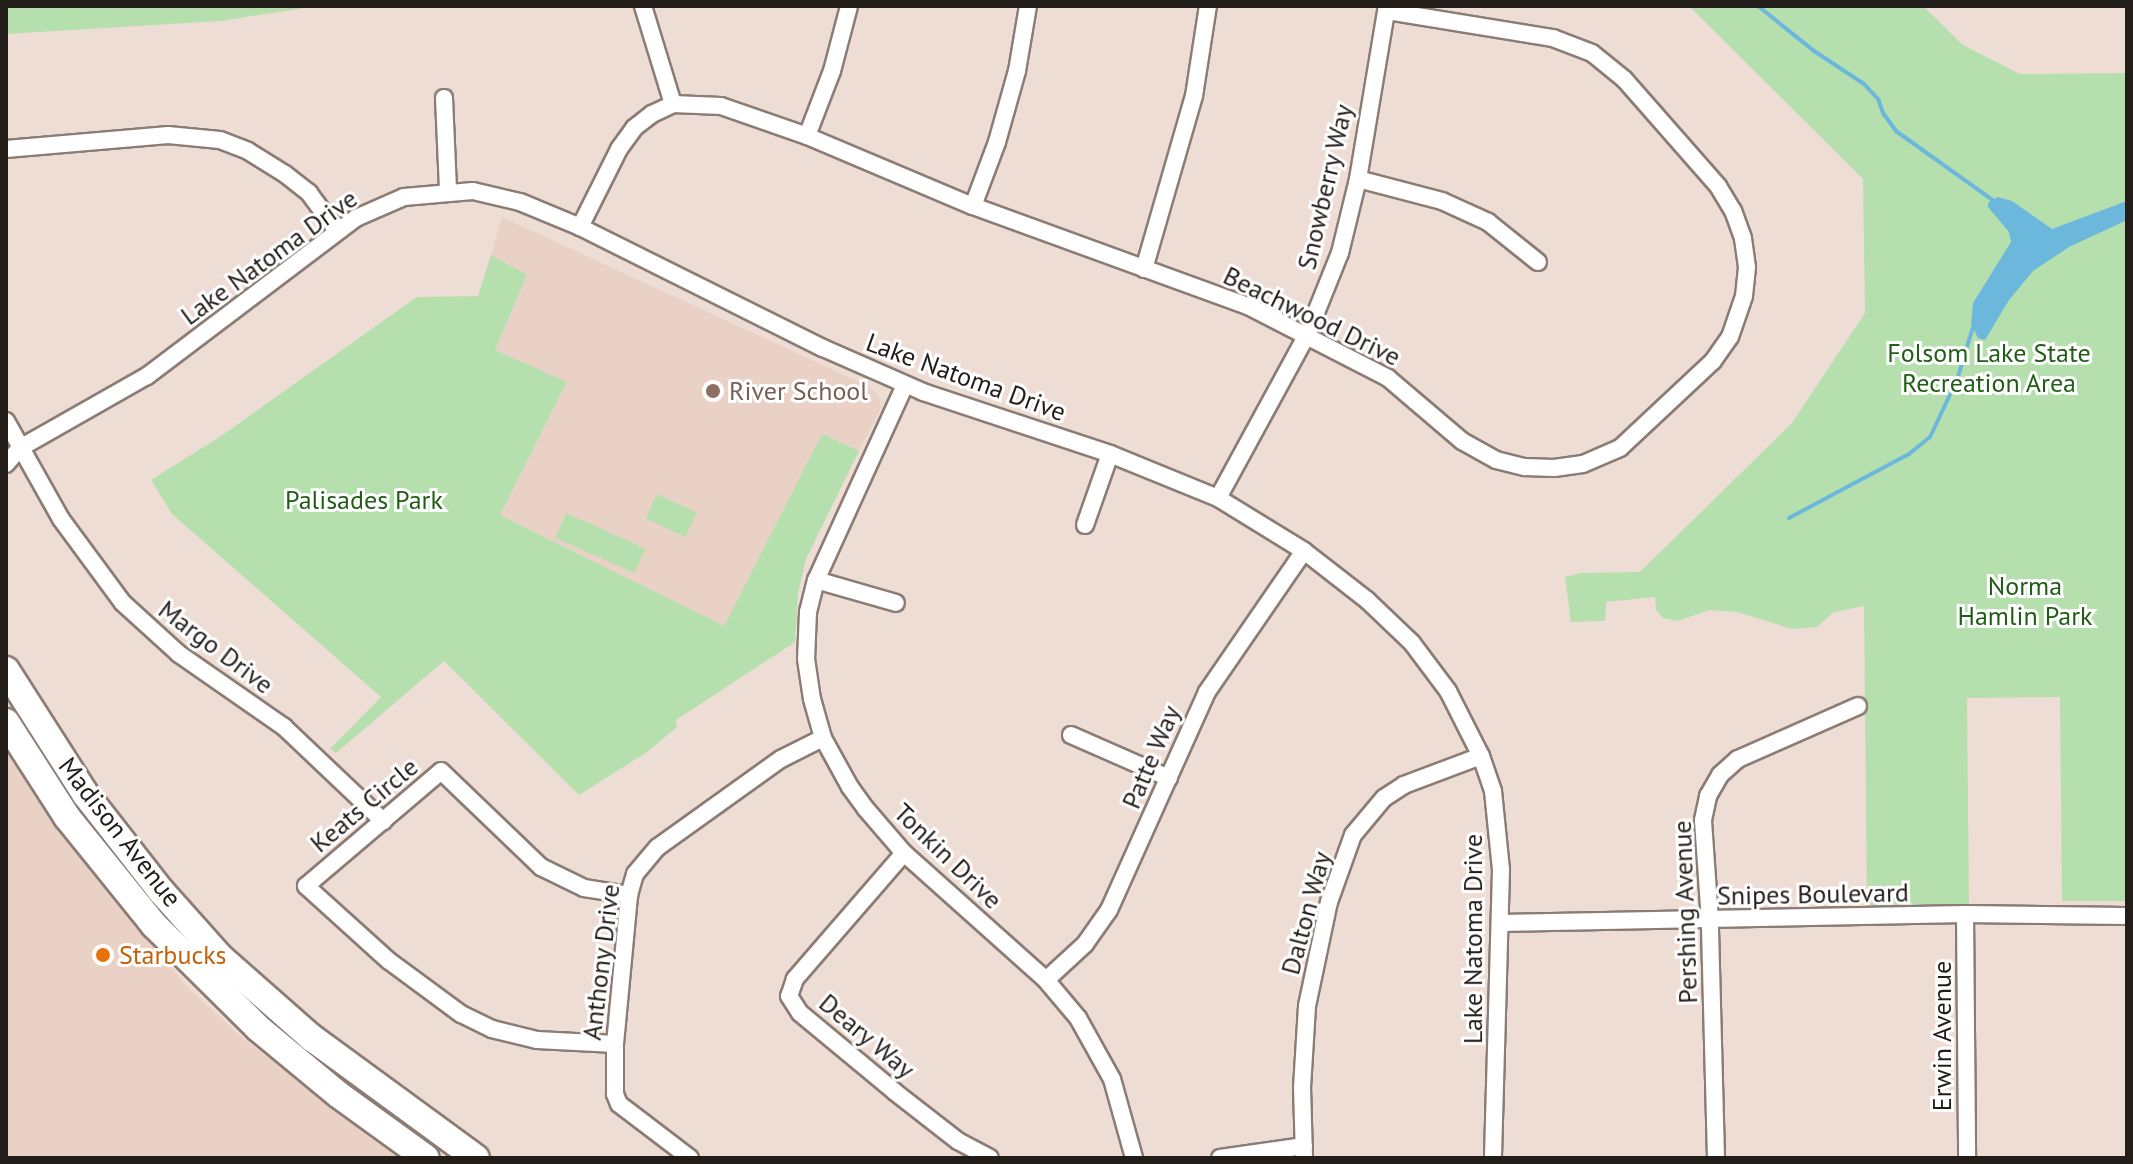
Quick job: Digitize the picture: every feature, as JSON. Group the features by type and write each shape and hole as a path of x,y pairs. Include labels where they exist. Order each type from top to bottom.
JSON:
{"main road":[{"name":"Madison Avenue","path":"6,670 86,795 161,891 220,957 312,1038 476,1158"},
{"name":"Madison Avenue","path":"6,722 67,817 154,925 258,1028 339,1095 426,1158"}],"street":[{"path":"580,227 619,149 634,128 652,114 673,104 643,6"},
{"path":"807,136 832,71 849,6"},
{"path":"973,206 997,142 1017,71 1028,6"},
{"path":"1144,269 1194,96 1208,6"},
{"name":"Beachwood Drive","path":"673,104 721,106 807,136 973,206 1215,293 1307,335 1388,378 1462,441 1483,454 1525,467 1554,468 1597,459 1632,440 1713,361 1730,337 1741,310 1747,267 1743,238 1733,211 1718,186 1614,69 1580,46 1553,38 1386,9"},
{"name":"Snowberry Way","path":"1218,498 1307,335 1340,253 1358,179 1386,9"},
{"path":"444,98 448,191"},
{"path":"6,149 168,135 220,140 248,151 285,174 309,193 337,231"},
{"path":"1358,179 1442,201 1488,222 1538,262"},
{"name":"Lake Natoma Drive","path":"6,464 13,447 147,376 337,231 372,209 404,197 448,191 497,195 580,227 823,348 905,385 1110,454 1218,498 1304,551 1367,600 1412,643 1448,691 1481,756 1493,791 1499,830 1500,923 1493,1158"},
{"name":"Tonkin Drive","path":"905,385 816,580 808,612 806,659 812,699 823,738 850,787 904,853 1046,980 1078,1018 1112,1079 1134,1158"},
{"name":"Margo Drive","path":"6,421 13,447 90,563 140,621 179,654 284,727 383,821"},
{"path":"1085,525 1110,454"},
{"name":"Patte Way","path":"1046,980 1085,944 1109,910 1207,692 1304,551"},
{"path":"816,580 896,603"},
{"name":"Pershing Avenue","path":"1716,1158 1710,921 1703,820 1708,796 1720,775 1738,759 1858,706"},
{"path":"1071,735 1169,778"},
{"name":"Anthony Drive","path":"690,1158 619,1104 613,1077 629,895 643,862 658,847 781,759 823,738"},
{"name":"Dalton Way","path":"1304,1152 1302,1088 1307,1006 1329,902 1353,835 1367,814 1394,791 1481,756"},
{"name":"Keats Circle","path":"615,1044 526,1038 492,1029 461,1014 389,961 306,886 441,771 541,867 584,888 629,895"},
{"name":"Deary Way","path":"904,853 795,979 789,996 800,1013 895,1092 958,1141 990,1158"},
{"name":"Snipes Boulevard","path":"1500,923 1965,914 2127,916"},
{"name":"Erwin Avenue","path":"1965,914 1967,1158"},
{"path":"1220,1158 1304,1152"}],"shaded area":[{"path":"502,217 870,387 878,395 881,408 859,451 822,435 724,626 500,515 567,383 495,350 527,275 491,255"},
{"path":"6,745 85,863 189,989 244,1039 399,1158 6,1158"}],"green space":[{"path":"6,6 318,6 220,21 6,34"},
{"name":"Folsom Lake State Recreation Area","path":"1689,6 1923,6 1963,45 2020,74 2127,73 2127,901 2062,901 2060,697 1967,698 1969,909 1867,910 1864,606 1834,612 1817,627 1792,629 1737,612 1710,610 1677,621 1663,618 1656,610 1655,597 1606,602 1605,621 1571,622 1565,577 1581,573 1640,572 1792,423 1865,313 1863,179"},
{"name":"Palisades Park","path":"491,255 527,275 495,350 567,382 500,515 724,626 822,434 859,451 806,559 798,593 795,642 676,720 677,727 647,752 579,795 444,661 336,753 330,749 381,697 172,514 151,480 221,436 417,297 478,296"},
{"path":"657,494 697,513 685,537 646,518"},
{"path":"566,513 645,548 634,573 555,538"}],"water":[{"path":"1998,197 2012,201 2052,229 2127,201 2127,220 2069,247 2033,271 2009,300 1985,340 1978,338 1971,324 1973,303 2011,242 2009,232 1988,207 1988,203"}],"waterway":[{"path":"1758,6 1814,51 1864,84 1878,99 1883,113 1896,131 1997,203"},
{"path":"1789,518 1909,454 1930,437 1957,380 1973,327"}],"place":[{"name":"River School","path":"713,391"},
{"name":"Starbucks","path":"103,955"}],"park label":[{"name":"Norma Hamlin Park","path":"2025,601"}]}
